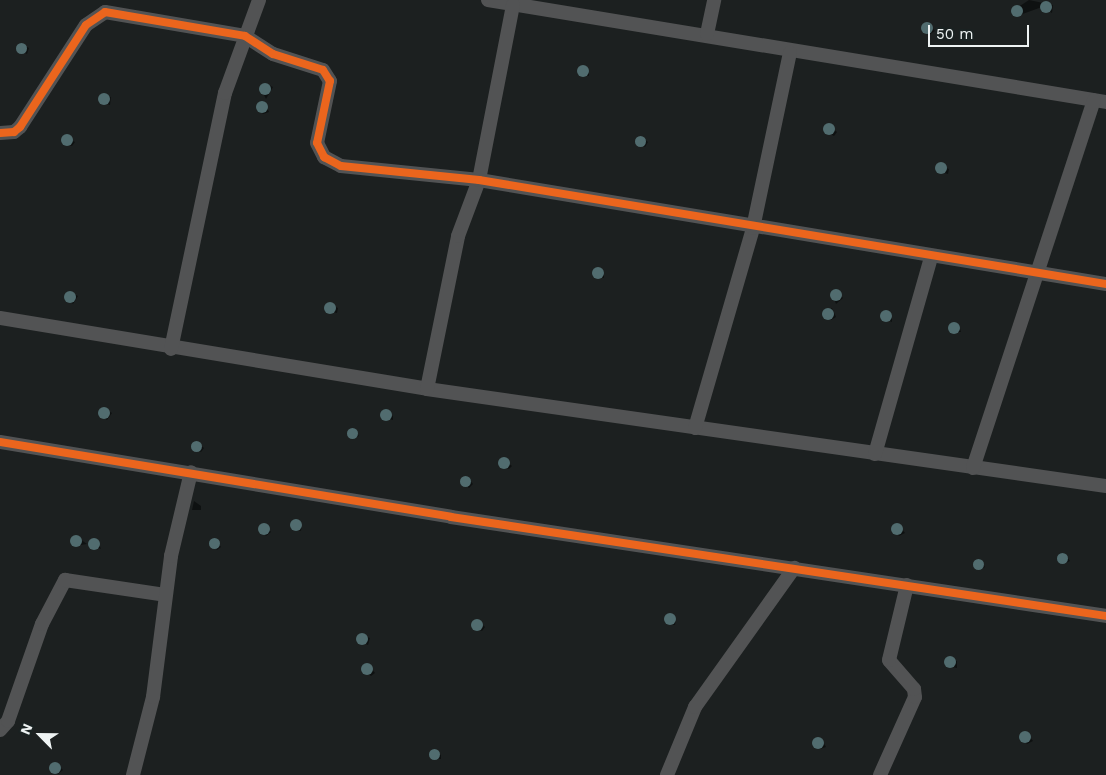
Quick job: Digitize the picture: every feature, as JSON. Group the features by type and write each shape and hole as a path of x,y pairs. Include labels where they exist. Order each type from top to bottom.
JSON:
{"street":[{"path":"172,348 225,92 259,0"},
{"path":"488,0 707,34 790,53 1100,101 1033,274 973,468"},
{"path":"707,34 714,0"},
{"path":"427,389 458,236 479,180 513,5"},
{"path":"0,132 14,132 20,127 86,25 99,14 245,36 273,54 329,74 317,143 331,162 479,180 753,228 1033,274 1106,284"},
{"path":"696,428 753,228 790,53"},
{"path":"875,454 931,257"},
{"path":"0,318 427,389 1106,486"},
{"path":"0,442 191,472 451,517 1106,616"},
{"path":"133,775 159,664 165,596 191,472"},
{"path":"667,775 695,707 794,568"},
{"path":"0,730 8,722 42,624 65,580 165,596"},
{"path":"880,775 915,697 914,689 889,660 907,585"}],"building":[{"path":"1044,1 1048,1 1052,7 1048,13 1044,13 1040,9 1040,5"},
{"path":"1015,5 1019,5 1023,11 1019,17 1015,17 1011,13 1011,9"},
{"path":"927,22 933,28 927,34 921,28"},
{"path":"21,42 27,48 21,54 15,48"},
{"path":"583,65 589,71 583,77 577,71"},
{"path":"263,83 267,83 271,89 267,95 263,95 259,91 259,87"},
{"path":"104,93 110,99 104,105 98,99"},
{"path":"260,101 264,101 268,107 264,113 260,113 256,109 256,105"},
{"path":"829,123 835,129 829,135 823,129"},
{"path":"67,134 73,140 67,146 61,140"},
{"path":"640,135 646,141 640,147 634,141"},
{"path":"941,162 947,168 941,174 935,168"},
{"path":"598,267 604,273 598,279 592,273"},
{"path":"834,289 838,289 842,295 838,301 834,301 830,297 830,293"},
{"path":"70,291 76,297 70,303 64,297"},
{"path":"330,302 336,308 330,314 324,308"},
{"path":"828,308 834,314 828,320 822,314"},
{"path":"886,310 892,316 886,322 880,316"},
{"path":"954,322 960,328 954,334 948,328"},
{"path":"104,407 110,413 104,419 98,413"},
{"path":"386,409 392,415 386,421 380,415"},
{"path":"352,427 358,433 352,439 346,433"},
{"path":"196,440 202,446 196,452 190,446"},
{"path":"504,457 510,463 504,469 498,463"},
{"path":"465,475 471,481 465,487 459,481"},
{"path":"296,519 302,525 296,531 290,525"},
{"path":"264,523 270,529 264,535 258,529"},
{"path":"897,523 903,529 897,535 891,529"},
{"path":"74,535 78,535 82,541 78,547 74,547 70,543 70,539"},
{"path":"214,537 220,543 214,549 208,543"},
{"path":"94,538 100,544 94,550 88,544"},
{"path":"1062,552 1068,558 1062,564 1056,558"},
{"path":"978,558 984,564 978,570 972,564"},
{"path":"670,613 676,619 670,625 664,619"},
{"path":"477,619 483,625 477,631 471,625"},
{"path":"362,633 368,639 362,645 356,639"},
{"path":"950,656 956,662 950,668 944,662"},
{"path":"367,663 373,669 367,675 361,669"},
{"path":"1025,731 1031,737 1025,743 1019,737"},
{"path":"818,737 824,743 818,749 812,743"},
{"path":"434,748 440,754 434,760 428,754"},
{"path":"55,762 61,768 55,774 49,768"}],"cycle path":[{"path":"0,133 14,132 20,127 86,25 105,12 245,36 273,54 323,70 330,81 317,143 324,157 341,166 479,180 1106,284"},
{"path":"0,442 451,517 1106,616"}]}
